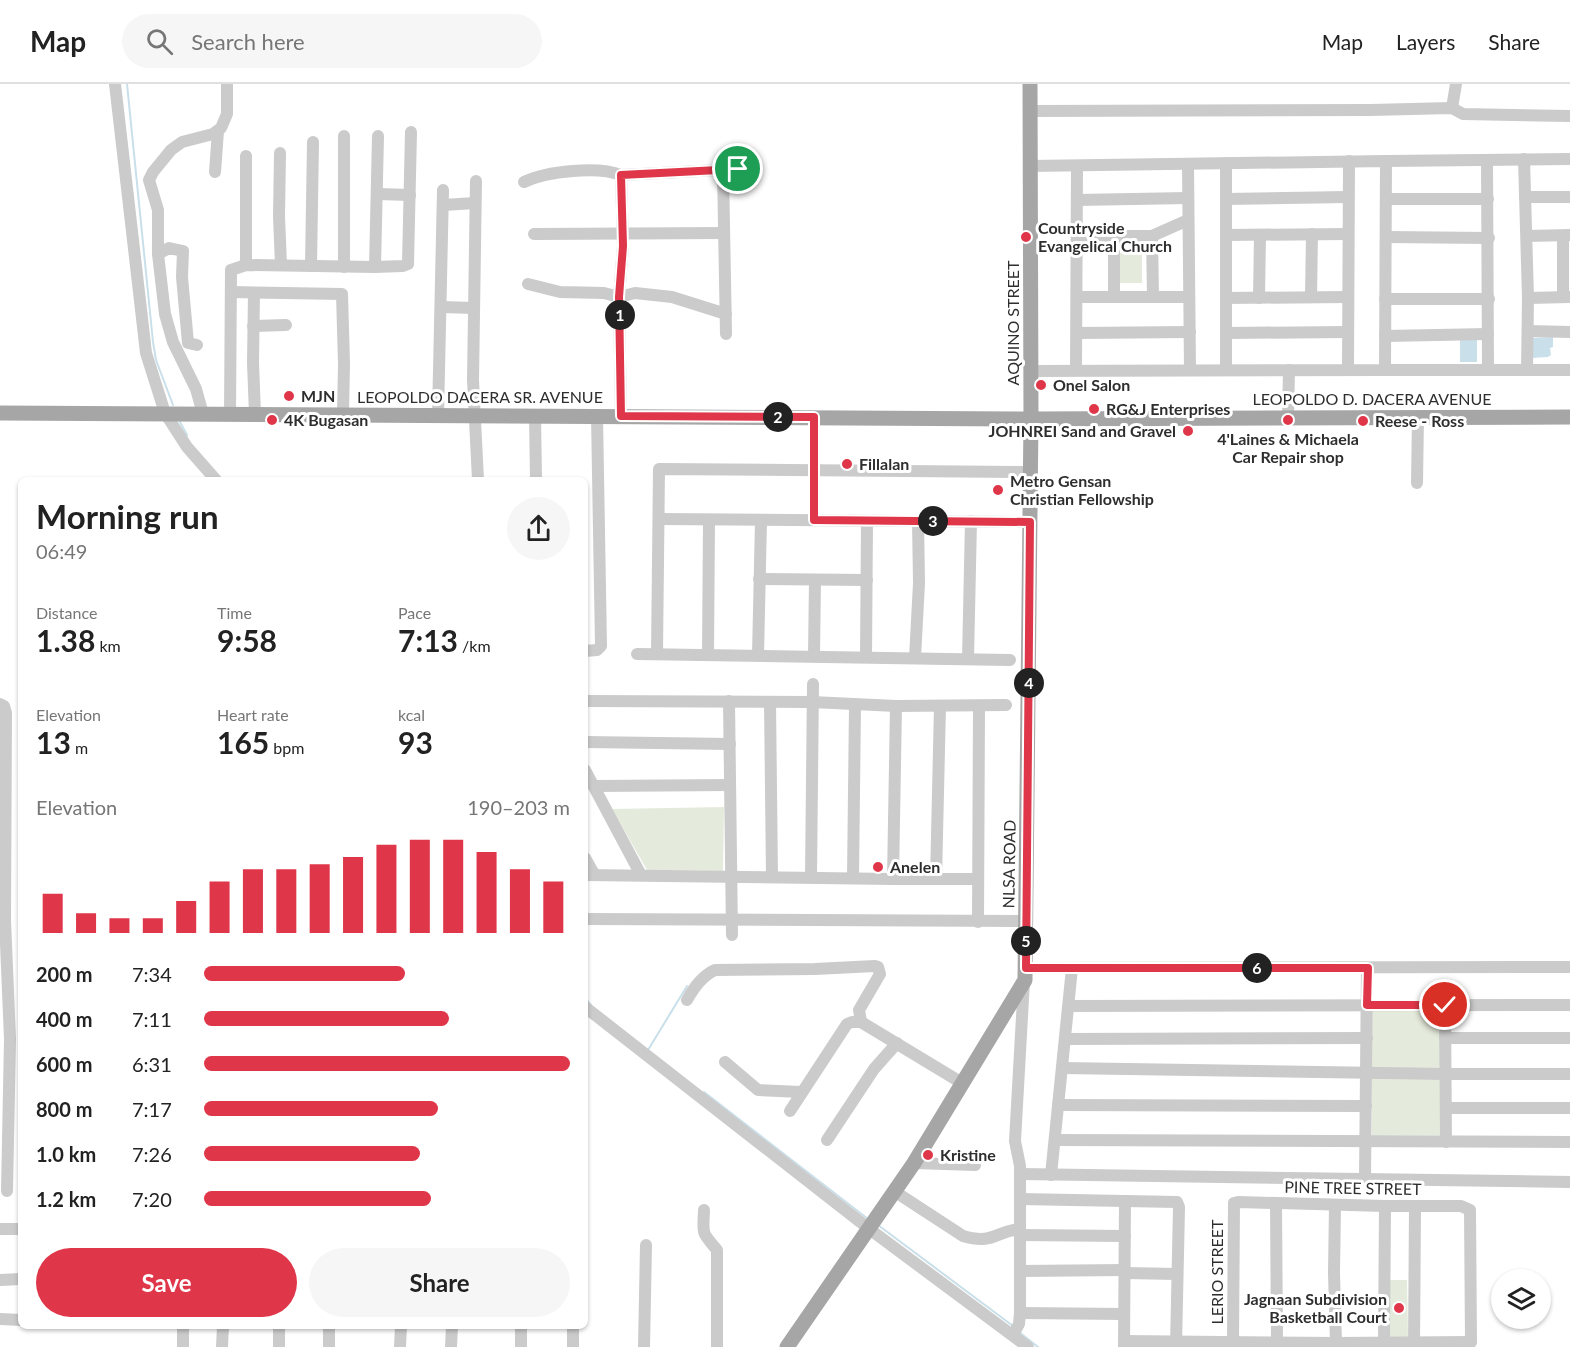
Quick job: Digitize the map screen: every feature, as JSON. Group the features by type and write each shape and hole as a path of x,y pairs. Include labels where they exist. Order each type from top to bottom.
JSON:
{"main road":[{"name":"AQUINO STREET","path":"1030,84 1031,419"},
{"name":"LEOPOLDO DACERA SR. AVENUE","path":"0,413 1031,419"},
{"name":"LEOPOLDO D. DACERA AVENUE","path":"1031,419 1570,417"},
{"name":"NLSA ROAD","path":"787,1347 914,1163 1025,974 1031,419"}],"street":[{"path":"115,84 143,338 151,372 165,413 188,447 213,477"},
{"path":"203,414 196,389 173,342 165,314 158,254 158,210 150,178 171,150 182,142 218,131 226,114 227,84"},
{"path":"1452,108 1456,84"},
{"path":"1030,111 1452,108 1463,114 1570,116"},
{"path":"215,172 218,131"},
{"path":"230,414 231,270 246,265 403,266 409,261 411,132"},
{"path":"344,136 344,267"},
{"path":"375,267 378,136"},
{"path":"311,266 313,142"},
{"path":"280,153 280,265"},
{"path":"246,156 246,265"},
{"path":"1524,159 1528,298 1527,370"},
{"path":"1030,166 1570,159"},
{"path":"1348,369 1349,161"},
{"path":"1385,370 1386,161"},
{"path":"1487,161 1488,369"},
{"path":"1226,370 1227,163"},
{"path":"1188,164 1190,370"},
{"path":"1076,370 1077,166"},
{"path":"524,182 536,176 558,172 602,171 621,175 738,169"},
{"path":"723,170 726,334"},
{"path":"621,175 622,235 619,297 621,416"},
{"path":"476,181 473,380 478,477"},
{"path":"438,415 443,190"},
{"path":"378,194 410,195"},
{"path":"1226,199 1348,197"},
{"path":"1526,197 1570,197"},
{"path":"1077,200 1188,198"},
{"path":"1386,199 1488,199"},
{"path":"443,205 476,203"},
{"path":"1077,236 1152,236 1188,220"},
{"path":"534,234 724,233"},
{"path":"1311,297 1312,234"},
{"path":"1226,236 1348,234"},
{"path":"1259,298 1260,235"},
{"path":"1114,236 1114,297"},
{"path":"1152,236 1153,297"},
{"path":"1527,236 1566,236 1566,297 1528,298"},
{"path":"1386,237 1489,238"},
{"path":"158,254 169,248 183,251 182,277 188,343 197,345"},
{"path":"528,284 560,292 604,293 619,297 635,293 672,297 726,314"},
{"path":"231,292 342,294 343,414"},
{"path":"254,293 255,414"},
{"path":"1077,297 1189,297"},
{"path":"1226,298 1348,297"},
{"path":"1385,299 1489,299"},
{"path":"441,307 474,308"},
{"path":"253,326 286,325"},
{"path":"1528,331 1570,332"},
{"path":"1077,333 1190,332"},
{"path":"1226,333 1347,332"},
{"path":"1385,336 1488,334"},
{"path":"1288,370 1288,417"},
{"path":"1031,371 1570,370"},
{"path":"535,416 537,477"},
{"path":"588,651 597,650 601,646 597,416"},
{"path":"814,417 814,520"},
{"path":"1417,483 1418,417"},
{"path":"657,654 659,469 1030,472"},
{"path":"659,519 1030,522"},
{"path":"708,655 709,520"},
{"path":"758,656 761,520"},
{"path":"866,657 867,521"},
{"path":"915,658 919,583 918,521"},
{"path":"968,659 971,521"},
{"path":"759,579 867,580"},
{"path":"814,656 815,580"},
{"path":"637,654 1010,660"},
{"path":"812,877 813,684"},
{"path":"588,700 812,702 896,706 1006,705"},
{"path":"729,701 732,935"},
{"path":"770,702 772,877"},
{"path":"0,704 4,706 6,713 2,920 4,1178 7,1191"},
{"path":"853,878 855,705"},
{"path":"893,879 896,706"},
{"path":"936,879 940,706"},
{"path":"978,922 979,706"},
{"path":"588,742 730,744"},
{"path":"588,775 641,875"},
{"path":"594,786 730,785"},
{"path":"590,874 977,879"},
{"path":"588,919 1027,921"},
{"path":"687,1000 694,987 706,974 715,970 875,966 878,967 879,974 859,1010 861,1022"},
{"path":"1017,1326 1020,1270 1020,1174 1015,1136 1025,974 1072,968 1570,967"},
{"path":"1051,1175 1072,968"},
{"path":"1365,1179 1368,968"},
{"path":"1445,1005 1446,1142"},
{"path":"1069,1006 1570,1005"},
{"path":"588,1009 871,1224 1017,1326 1028,1347"},
{"path":"790,1111 847,1024 852,1022 861,1022 962,1083"},
{"path":"1065,1039 1367,1038"},
{"path":"1445,1038 1570,1038"},
{"path":"827,1140 874,1069 897,1043"},
{"path":"724,1062 758,1090 801,1092"},
{"path":"1062,1068 1570,1074"},
{"path":"1058,1105 1366,1106"},
{"path":"1446,1108 1570,1108"},
{"path":"1054,1140 1570,1142"},
{"path":"914,1163 975,1165"},
{"path":"1020,1174 1570,1182"},
{"path":"894,1191 963,1236 974,1239 988,1239 1012,1230 1125,1236"},
{"path":"1020,1199 1177,1202 1179,1207 1176,1344"},
{"path":"1125,1201 1124,1344 1213,1344 1233,1341 1257,1345 1277,1342 1294,1345 1474,1344"},
{"name":"PINE TREE STREET","path":"1234,1203 1461,1206 1471,1211 1474,1344"},
{"name":"LERIO STREET","path":"1233,1341 1234,1203"},
{"path":"1276,1203 1277,1342"},
{"path":"1333,1345 1335,1205"},
{"path":"1378,1344 1385,1206"},
{"path":"1414,1345 1415,1207"},
{"path":"704,1210 704,1234 706,1240 717,1250 717,1347"},
{"path":"0,1229 18,1229"},
{"path":"644,1347 646,1245"},
{"path":"1020,1270 1177,1274"},
{"path":"0,1280 18,1279"},
{"path":"1017,1326 1124,1314"},
{"path":"0,1319 18,1320"},
{"path":"183,1329 183,1347"},
{"path":"222,1347 223,1329"},
{"path":"279,1329 279,1347"},
{"path":"328,1347 329,1329"},
{"path":"400,1347 401,1329"},
{"path":"451,1347 452,1329"},
{"path":"521,1329 521,1347"},
{"path":"573,1329 573,1347"}],"green space":[{"path":"1120,253 1142,253 1142,283 1119,283"},
{"path":"724,807 723,871 647,870 612,809"},
{"path":"1372,1010 1441,1010 1440,1135 1372,1135"},
{"name":"Jagnaan Subdivision Basketball Court","path":"1390,1280 1407,1280 1408,1337 1389,1337"}],"water":[{"path":"1553,337 1551,355 1531,358 1531,338"},
{"path":"1460,340 1477,340 1477,362 1460,362"}],"waterway":[{"path":"127,84 153,342 156,360 173,405"},
{"path":"180,422 187,435"},
{"path":"648,1050 687,986"},
{"path":"588,1002 591,1005"},
{"path":"704,1092 868,1219"},
{"path":"878,1225 1013,1326"},
{"path":"1019,1332 1038,1347"}],"place":[{"name":"Countryside Evangelical Church","path":"1026,237"},
{"name":"Onel Salon","path":"1041,385"},
{"name":"MJN","path":"289,396"},
{"name":"RG&J Enterprises","path":"1094,409"},
{"name":"4K Bugasan","path":"272,420"},
{"name":"4'Laines & Michaela Car Repair shop","path":"1288,420"},
{"name":"Reese - Ross","path":"1363,421"},
{"name":"JOHNREI Sand and Gravel","path":"1188,431"},
{"name":"Fillalan","path":"847,464"},
{"name":"Metro Gensan Christian Fellowship","path":"998,490"},
{"name":"Anelen","path":"878,867"},
{"name":"Kristine","path":"928,1155"},
{"name":"Jagnaan Subdivision Basketball Court","path":"1399,1308"}],"route":[{"path":"738,169 621,175 623,246 619,297 621,416 814,417 814,520 1030,522 1026,968 1368,968 1367,1005 1445,1005"}]}
